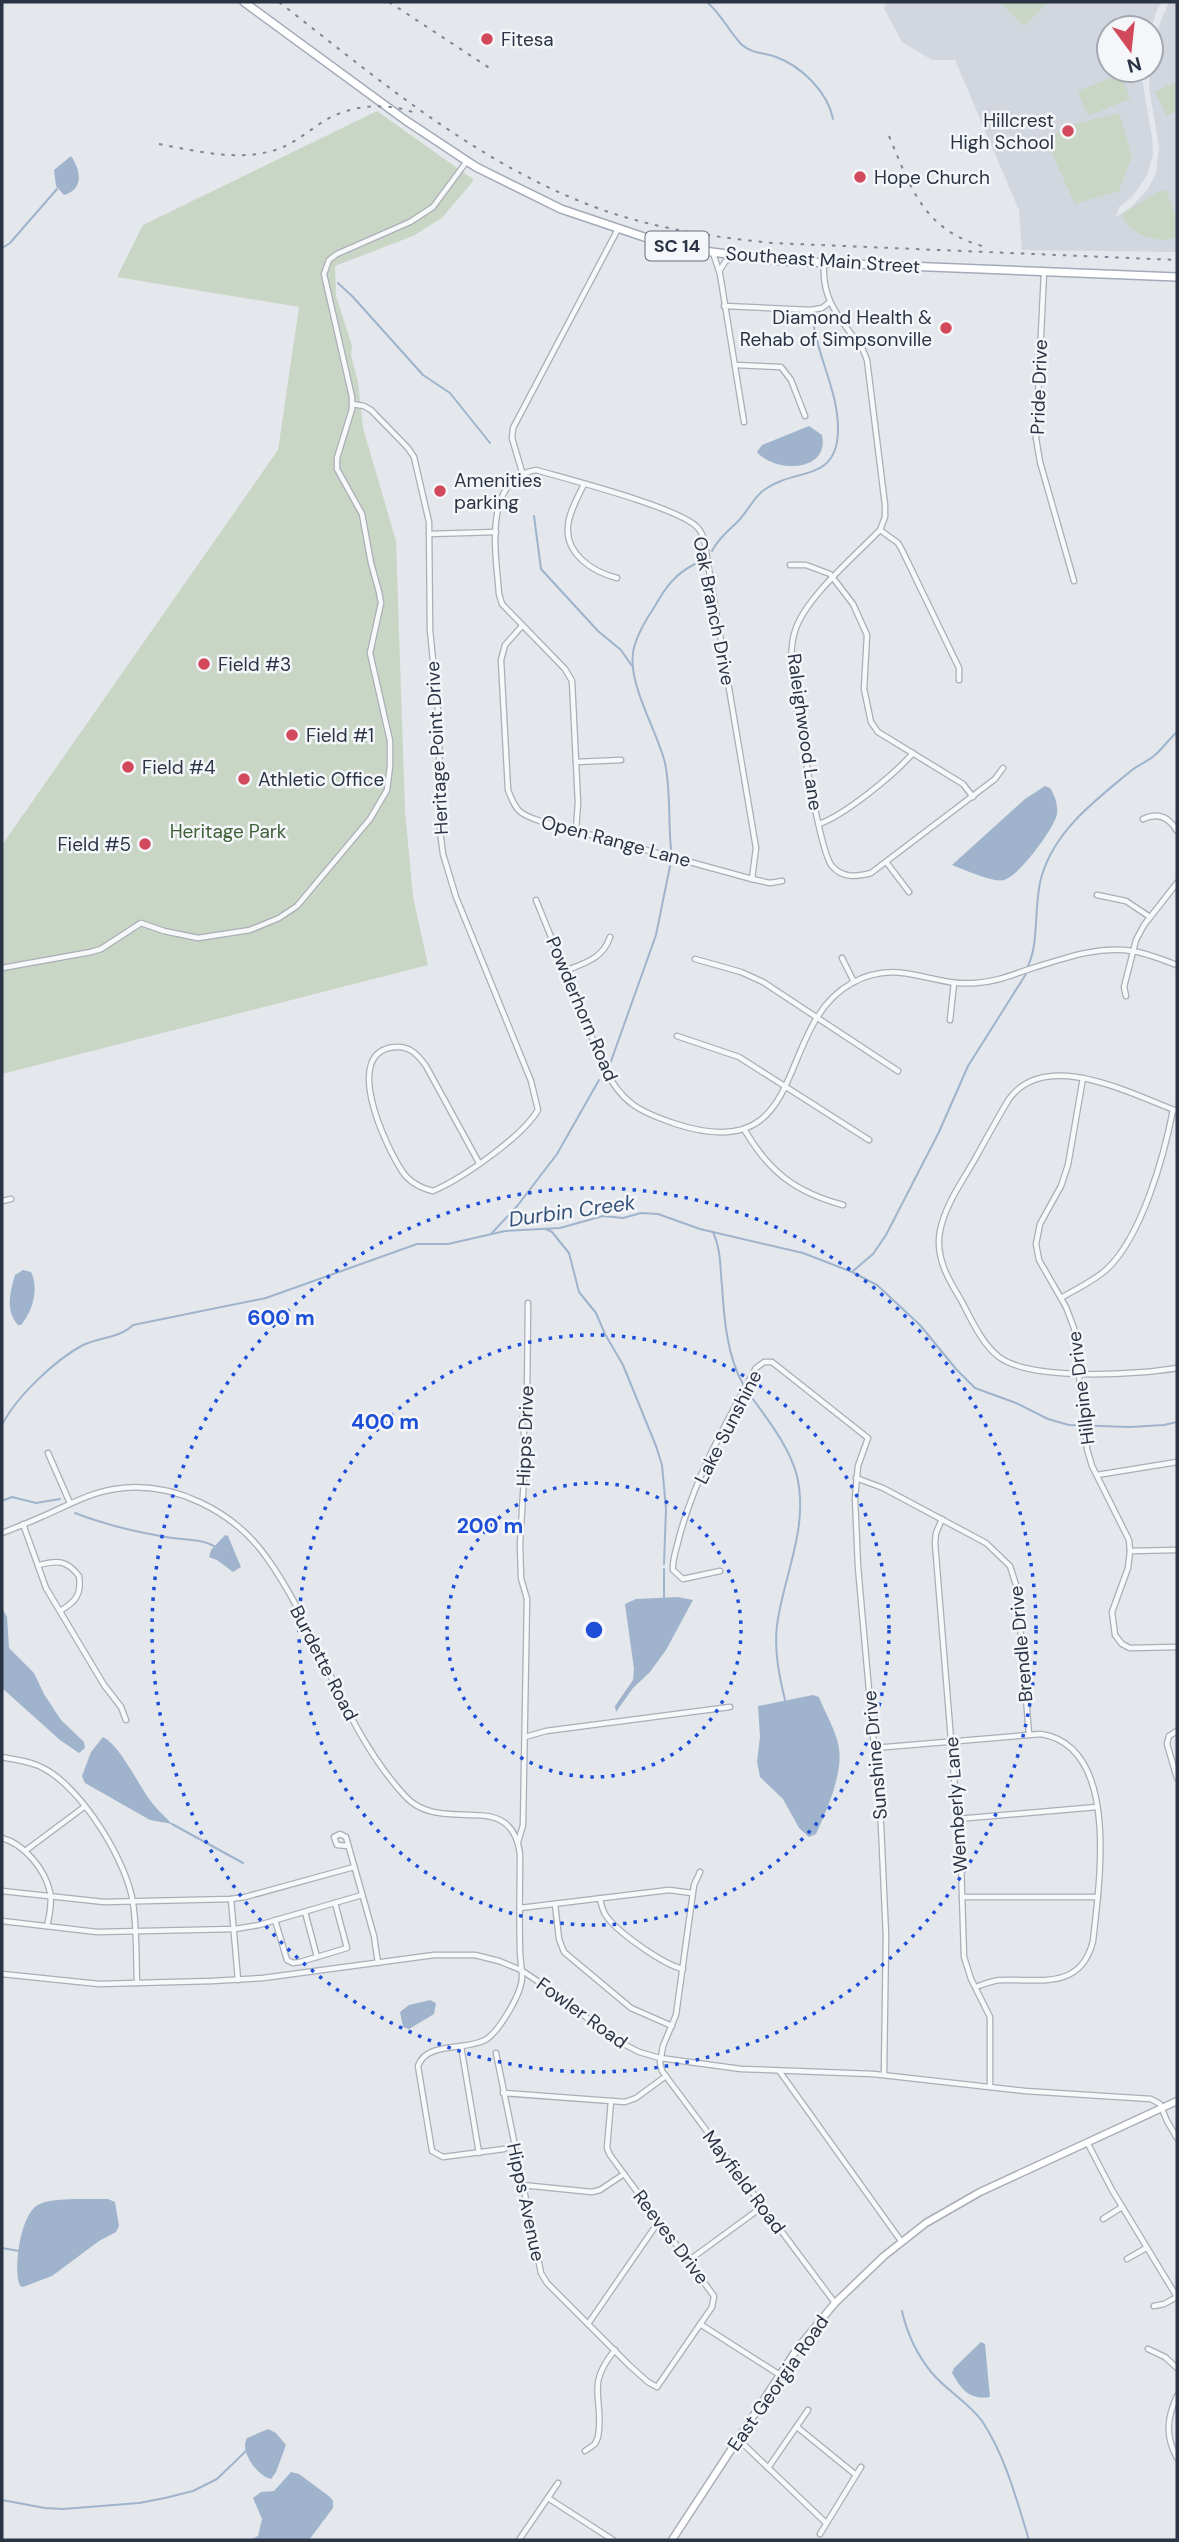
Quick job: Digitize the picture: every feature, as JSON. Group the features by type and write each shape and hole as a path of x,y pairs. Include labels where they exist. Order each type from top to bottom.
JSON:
{"main road":[{"name":"Southeast Main Street","path":"244,2 405,120 467,161 532,196 618,229 733,256 824,263 1177,278"},
{"name":"East Georgia Road","path":"672,2540 797,2349 835,2302 864,2273 926,2223 980,2192 1177,2101"}],"street":[{"path":"2,968 91,952 141,923 198,938 250,930 279,918 297,906 370,819 387,790 390,741 370,653 381,603 370,563 362,514 337,469 337,458 352,404 324,274 329,260 337,254 410,222 433,207 467,161"},
{"path":"576,829 578,803 572,681 565,668 502,604 495,532 498,507 515,478 522,472 512,438 513,428 618,229"},
{"path":"713,253 720,274 744,422"},
{"path":"720,274 725,262 733,256"},
{"path":"824,263 823,281 830,302 867,360 885,505 885,517 880,530 891,537 902,550 959,668 959,680"},
{"name":"Pride Drive","path":"1044,272 1035,412 1036,438 1048,493 1074,581"},
{"path":"724,306 811,310 821,309 830,302"},
{"path":"734,365 781,368 791,380 804,416"},
{"name":"Heritage Point Drive","path":"352,404 371,410 414,457 429,534 430,630 439,722 440,831 443,855 465,920 531,1082 538,1110 519,1132 479,1163 451,1183 433,1191 414,1183 403,1172 377,1121 371,1096 368,1076 376,1055 394,1047 410,1049 419,1055 479,1163"},
{"name":"Oak Branch Drive","path":"522,472 536,470 667,510 690,521 699,529 704,540 755,848 752,879"},
{"path":"584,484 568,524 570,544 577,555 598,573 617,578"},
{"name":"Raleighwood Lane","path":"880,530 811,602 801,616 792,648 795,689 819,824 829,863 842,874 853,876 871,873 973,797 995,779 1003,768"},
{"path":"429,534 495,532"},
{"path":"790,565 815,567 834,578 853,604 867,635 864,689 871,722 878,732 963,784 973,797"},
{"name":"Open Range Lane","path":"522,626 505,645 501,660 508,790 515,808 523,815 752,879 770,883 782,881"},
{"path":"819,824 855,803 899,768 913,753"},
{"path":"576,762 621,760"},
{"path":"1143,819 1160,816 1170,821 1177,829"},
{"path":"887,863 909,892"},
{"path":"1126,996 1124,987 1142,929 1177,883"},
{"path":"1097,895 1126,901 1150,917"},
{"name":"Powderhorn Road","path":"536,900 609,1078 633,1106 657,1118 700,1131 723,1133 744,1129"},
{"path":"565,971 600,955 610,937"},
{"path":"843,1205 814,1197 785,1180 761,1156 744,1129 763,1117 780,1099 817,1016 835,996 854,982 894,971 954,983 992,981 1089,952 1133,951 1177,965"},
{"path":"842,958 854,982"},
{"path":"695,959 752,976 774,988 898,1071"},
{"path":"950,1020 954,983"},
{"path":"677,1036 739,1057 869,1140"},
{"path":"1061,1298 1102,1273 1120,1253 1150,1196 1175,1110 1083,1078 1052,1076 1030,1080 1014,1092 993,1125 946,1212 939,1233 941,1261 961,1301 996,1355 1008,1363 1050,1372 1137,1373 1177,1368"},
{"name":"Hillpine Drive","path":"1083,1078 1068,1165 1037,1236 1039,1260 1061,1298 1074,1328 1084,1430 1090,1460 1125,1529 1130,1551"},
{"path":"2,1201 11,1199"},
{"name":"Hipps Drive","path":"518,1842 523,1825 525,1737 527,1600 521,1578 520,1544 526,1444 522,1422 527,1397 528,1303"},
{"name":"Lake Sunshine","path":"720,1571 683,1579 675,1574 673,1565 695,1489 723,1429 760,1364 769,1361 780,1367 868,1438"},
{"name":"Sunshine Drive","path":"868,1438 856,1478 857,1547 881,1825 886,1936 884,2074"},
{"path":"48,1453 70,1503"},
{"path":"1097,1475 1177,1462"},
{"name":"Brendle Drive","path":"856,1478 883,1488 993,1547 1010,1566 1014,1575 1029,1734"},
{"name":"Burdette Road","path":"2,1533 70,1503 114,1489 148,1489 194,1499 229,1520 258,1547 275,1570 358,1728 404,1796 416,1807 432,1814 475,1814 495,1818 511,1830 518,1842"},
{"name":"Wemberly Lane","path":"942,1519 935,1543 957,1819 964,1957 990,2017 990,2087"},
{"path":"23,1524 46,1588 104,1685 121,1707 126,1720"},
{"path":"1177,1550 1130,1551 1128,1568 1112,1612 1115,1635 1122,1644 1130,1648 1177,1647"},
{"path":"38,1565 65,1562 79,1576 79,1595 73,1603 60,1611"},
{"path":"525,1737 547,1731 730,1707"},
{"path":"1177,1731 1170,1734 1167,1740 1177,1778"},
{"path":"874,1748 1029,1734 1056,1737 1074,1750 1087,1772 1097,1807 1101,1843 1098,1898 1091,1950 1081,1965 1069,1974 1044,1982 1001,1980 976,1987"},
{"path":"2,1757 43,1768 64,1782 113,1849 127,1878 133,1901 137,1983"},
{"path":"25,1851 84,1807"},
{"path":"957,1819 1097,1807"},
{"path":"2,1838 17,1844 25,1851 43,1876 50,1896 47,1926"},
{"path":"503,2149 443,2157 432,2151 418,2071 420,2059 434,2051 485,2040 507,2015 522,1979 518,1842"},
{"path":"348,1846 374,1936 378,1963"},
{"path":"2,1891 104,1902 231,1899 354,1867"},
{"path":"660,2058 676,2015 692,1893 700,1872"},
{"path":"520,1908 669,1890 692,1893"},
{"path":"2,1921 97,1932 234,1929 362,1895"},
{"path":"962,1897 1098,1898"},
{"path":"600,1898 610,1921 663,1963 682,1969"},
{"path":"231,1899 238,1980"},
{"path":"275,1920 287,1960 293,1963 317,1957 347,1948 335,1903"},
{"path":"555,1904 559,1939 564,1952 631,2008 672,2026"},
{"path":"304,1912 317,1957"},
{"name":"Fowler Road","path":"2,1974 99,1984 238,1980 434,1955 485,1957 521,1970 623,2044 639,2052 681,2063 780,2072 884,2074 990,2087 1151,2099 1162,2108"},
{"path":"461,2046 479,2153"},
{"name":"Hipps Avenue","path":"496,2053 541,2273 547,2283 648,2382 657,2387 700,2324"},
{"name":"Mayfield Road","path":"660,2058 662,2071 835,2302"},
{"path":"780,2072 901,2241"},
{"path":"503,2093 631,2100 666,2076"},
{"name":"Reeves Drive","path":"611,2101 607,2148 610,2155 714,2297 712,2307 700,2324"},
{"path":"1162,2108 1177,2137"},
{"path":"1087,2141 1122,2207 1177,2297 1154,2306"},
{"path":"522,2185 592,2192 600,2190 624,2174"},
{"path":"688,2260 762,2207"},
{"path":"1103,2219 1122,2207"},
{"path":"588,2324 659,2221"},
{"path":"1127,2259 1146,2248"},
{"path":"700,2324 780,2375"},
{"path":"1149,2349 1165,2357 1177,2368"},
{"path":"585,2451 591,2448 598,2437 597,2382 601,2368 615,2350"},
{"path":"1177,2396 1168,2428 1170,2442 1177,2458"},
{"path":"768,2468 808,2410"},
{"path":"797,2427 856,2475"},
{"path":"738,2439 827,2523"},
{"path":"820,2534 861,2467"},
{"path":"519,2540 558,2483"},
{"path":"548,2498 611,2540"}],"shaded area":[{"name":"Hillcrest High School","path":"886,2 1162,2 1155,14 1095,14 1095,84 1143,84 1152,138 1153,155 1147,175 1133,196 1119,207 1116,217 1130,208 1148,189 1156,173 1159,147 1149,84 1165,84 1164,14 1169,2 1177,2 1177,252 1022,250 1019,210 955,60 932,60 902,42 884,8"}],"green space":[{"path":"999,2 1048,2 1024,26"},
{"path":"1177,81 1177,111 1167,116 1155,92"},
{"path":"1096,84 1125,84 1130,99 1088,116 1078,91"},
{"name":"Heritage Park","path":"377,111 474,180 442,218 413,236 335,266 336,296 352,346 351,355 358,382 363,428 396,541 405,811 413,897 428,965 2,1074 2,845 278,450 299,307 117,277 143,225"},
{"path":"1119,113 1132,156 1119,191 1075,204 1045,138 1075,124"},
{"path":"1161,190 1166,191 1177,218 1177,238 1152,239 1138,233 1131,228 1122,214"}],"water":[{"path":"71,156 79,179 75,188 64,195 56,186 54,170"},
{"path":"809,426 822,435 822,448 818,457 809,463 799,466 775,464 757,452 762,445"},
{"path":"1045,786 1050,788 1055,797 1057,814 1043,841 1018,871 1004,880 999,880 952,865 1025,799"},
{"path":"23,1270 31,1272 35,1293 29,1313 21,1325 18,1325 11,1313 10,1295 15,1275"},
{"path":"225,1535 228,1536 241,1567 233,1572 209,1557 211,1550"},
{"path":"678,1597 693,1600 666,1650 616,1712 615,1706 633,1680 634,1669 625,1604 636,1599"},
{"path":"2,1608 7,1617 9,1648 34,1673 61,1720 84,1742 85,1748 79,1753 60,1740 2,1688"},
{"path":"813,1695 819,1697 833,1729 840,1759 829,1804 816,1834 809,1837 799,1828 783,1799 760,1777 757,1762 760,1737 758,1706"},
{"path":"103,1737 116,1749 153,1804 172,1824 150,1820 85,1783 82,1776 91,1752"},
{"path":"430,2000 436,2003 434,2014 409,2029 403,2027 400,2012 409,2005"},
{"path":"108,2199 115,2202 119,2226 116,2232 99,2241 52,2276 20,2286 17,2268 19,2244 30,2212 45,2202"},
{"path":"981,2342 985,2344 990,2397 983,2398 967,2392 952,2373"},
{"path":"268,2429 276,2433 286,2445 271,2479 255,2468 245,2449 247,2438"},
{"path":"291,2472 299,2474 330,2497 333,2508 309,2540 250,2540 258,2536 262,2519 253,2498 261,2492 274,2491"}],"waterway":[{"path":"707,2 745,47 785,61 804,73 826,99 833,119"},
{"path":"2,248 10,243 57,189"},
{"path":"338,283 423,375 450,393 490,443"},
{"path":"712,551 760,493 776,483 822,467 836,448 838,432 835,403 813,321"},
{"path":"534,516 541,569 598,631 621,650 632,666"},
{"path":"671,849 665,763 637,688 633,657 639,634 663,593 677,576 695,564"},
{"path":"1028,966 1034,945 1039,886 1048,858 1057,843 1079,816 1132,770 1155,755 1177,732"},
{"path":"610,1064 656,935 670,866"},
{"path":"853,1271 873,1254 886,1235 939,1132 968,1066 1026,974"},
{"path":"492,1233 518,1205 557,1154 599,1080"},
{"name":"Durbin Creek","path":"2,1425 26,1391 60,1360 83,1345 122,1332 133,1325 266,1298 417,1244 448,1244 505,1231 560,1228 603,1216 623,1218 641,1213 658,1214 700,1229 803,1253 852,1272 877,1285 920,1325 975,1388 1016,1403 1048,1419 1069,1425 1130,1427 1177,1422"},
{"path":"546,1229 552,1232 569,1253 579,1292 596,1313 623,1365 656,1446 662,1465 666,1509 664,1564"},
{"path":"713,1232 719,1252 727,1336 733,1361 743,1384"},
{"path":"748,1392 788,1453 797,1476 800,1495 798,1533 776,1634 785,1700"},
{"path":"2,1501 12,1497 36,1503 60,1499"},
{"path":"75,1513 131,1530 196,1540 214,1546"},
{"path":"664,1569 664,1597"},
{"path":"172,1824 243,1863"},
{"path":"2,2248 19,2251"},
{"path":"902,2311 913,2344 927,2366 976,2414 990,2434 1010,2479 1029,2540"},
{"path":"2,2500 63,2509 139,2503 165,2498 193,2491 217,2479 246,2451"}],"railway":[{"path":"279,2 393,90 472,145 556,191 621,216 685,231 772,243 1177,260"},
{"path":"389,2 491,69"},
{"path":"159,144 216,154 258,154 286,146 324,121 346,111 382,106 418,114"},
{"path":"889,136 913,189 932,217 962,239 982,246"}],"place":[{"name":"Fitesa","path":"487,39"},
{"name":"Hillcrest High School","path":"1068,131"},
{"name":"Hope Church","path":"860,177"},
{"name":"Diamond Health & Rehab of Simpsonville","path":"946,328"},
{"name":"Amenities parking","path":"440,491"},
{"name":"Field #3","path":"204,664"},
{"name":"Field #1","path":"292,735"},
{"name":"Field #4","path":"128,767"},
{"name":"Athletic Office","path":"244,779"},
{"name":"Field #5","path":"145,844"}]}
